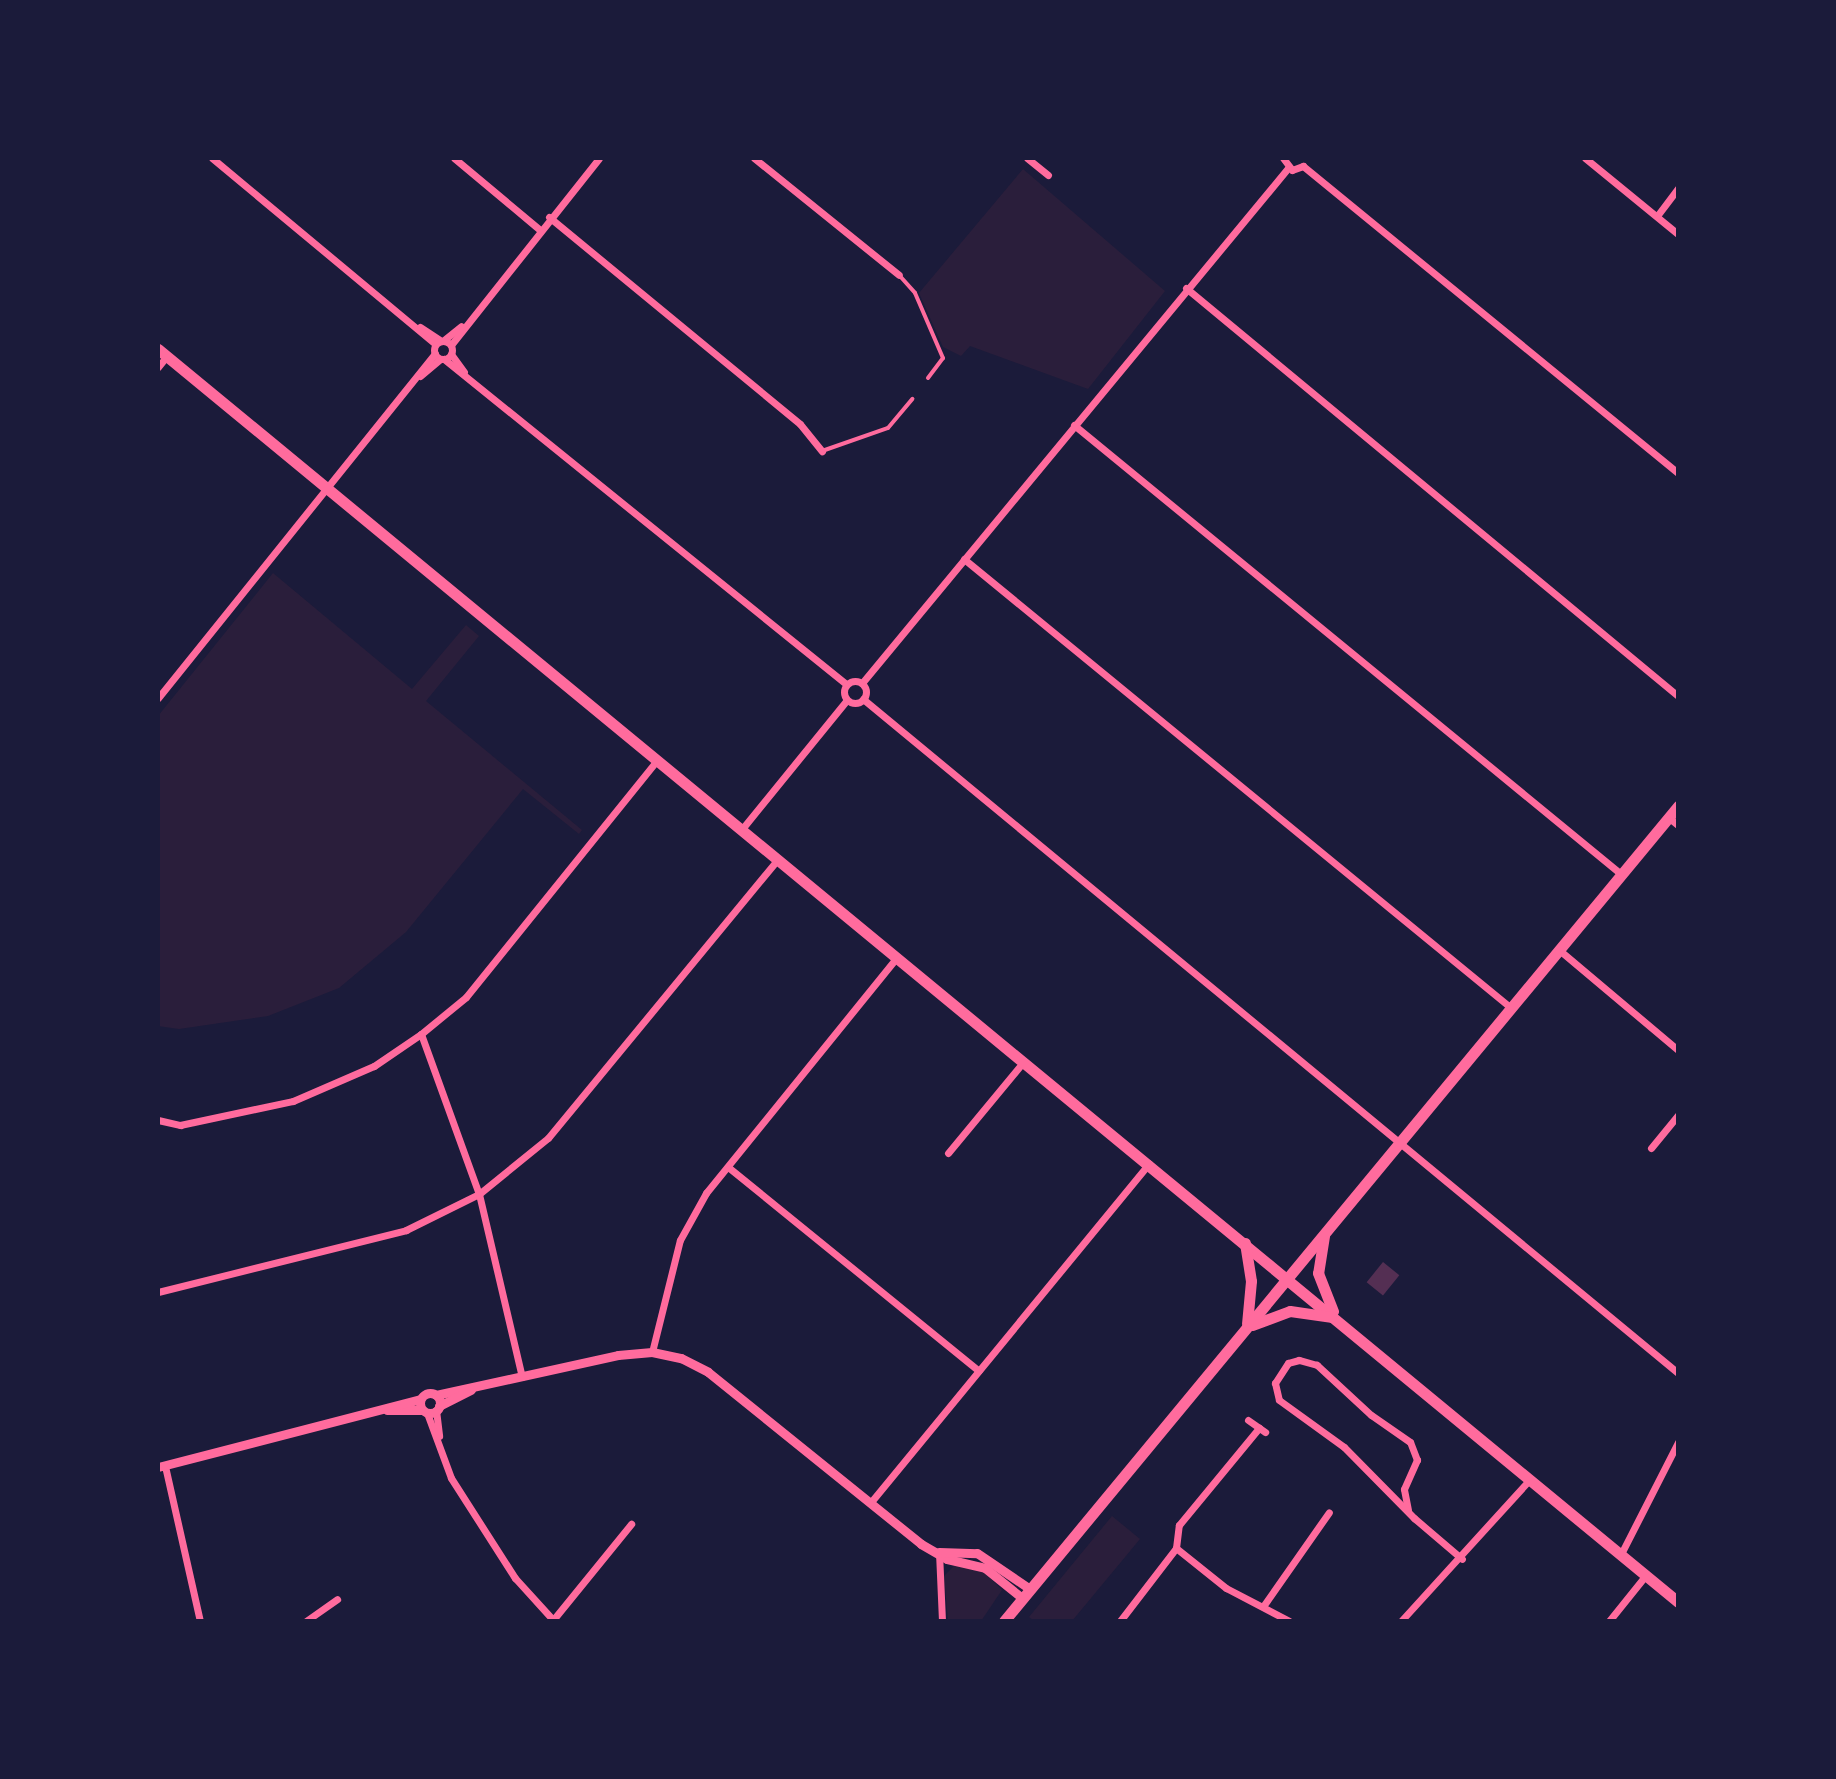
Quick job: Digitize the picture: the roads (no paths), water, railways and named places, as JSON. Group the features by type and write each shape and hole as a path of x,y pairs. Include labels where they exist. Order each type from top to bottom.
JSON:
{"main road":[{"path":"162,353 1678,1602"},
{"path":"1004,1621 1558,949 1621,874 1673,821 1678,806"},
{"path":"1325,1232 1318,1273 1336,1318"},
{"path":"1245,1243 1252,1303 1246,1328"},
{"path":"1246,1328 1290,1311 1336,1318"}],"street":[{"path":"454,158 539,229"},
{"path":"158,698 599,158"},
{"path":"754,158 899,275"},
{"path":"1027,158 1048,175"},
{"path":"1283,158 1288,168"},
{"path":"1585,158 1678,234"},
{"path":"217,160 418,328 464,372 846,684 862,683"},
{"path":"863,699 862,683 1186,288 1288,168 1304,162 1678,473"},
{"path":"1657,216 1678,188"},
{"path":"549,217 800,424 822,451"},
{"path":"1186,288 1678,696"},
{"path":"158,367 162,353"},
{"path":"1074,425 1621,874"},
{"path":"964,559 1510,1007"},
{"path":"742,829 847,700 846,684"},
{"path":"847,700 863,699 1678,1373"},
{"path":"158,1120 180,1125 293,1101 374,1066 421,1034 466,997 657,760"},
{"path":"158,1292 406,1230 479,1194 548,1138 778,859"},
{"path":"1558,949 1678,1050"},
{"path":"652,1352 680,1240 728,1167 897,957"},
{"path":"421,1034 479,1194 522,1377"},
{"path":"948,1153 1024,1061"},
{"path":"1651,1148 1678,1115"},
{"path":"871,1502 1149,1164"},
{"path":"728,1167 979,1371"},
{"path":"200,1621 161,1466 387,1410 430,1406 474,1389 522,1377 652,1352 681,1358 708,1372 939,1552 985,1568 1026,1594"},
{"path":"1408,1510 1405,1483 1417,1460 1410,1442 1371,1415 1317,1365 1299,1360 1288,1363 1275,1383 1279,1400 1344,1447 1408,1510 1462,1559"},
{"path":"430,1406 459,1490 515,1578 553,1620 631,1524"},
{"path":"1120,1621 1176,1548 1179,1525 1262,1430 1248,1420"},
{"path":"1621,1554 1678,1442"},
{"path":"1401,1621 1462,1559 1530,1479"},
{"path":"1264,1605 1329,1512"},
{"path":"1176,1548 1226,1588 1264,1605 1289,1621"},
{"path":"939,1552 942,1621"},
{"path":"1609,1621 1646,1575"},
{"path":"306,1621 337,1599"}],"lane":[{"path":"899,275 915,293 943,358 928,378"},
{"path":"822,451 888,428 912,399"}]}
